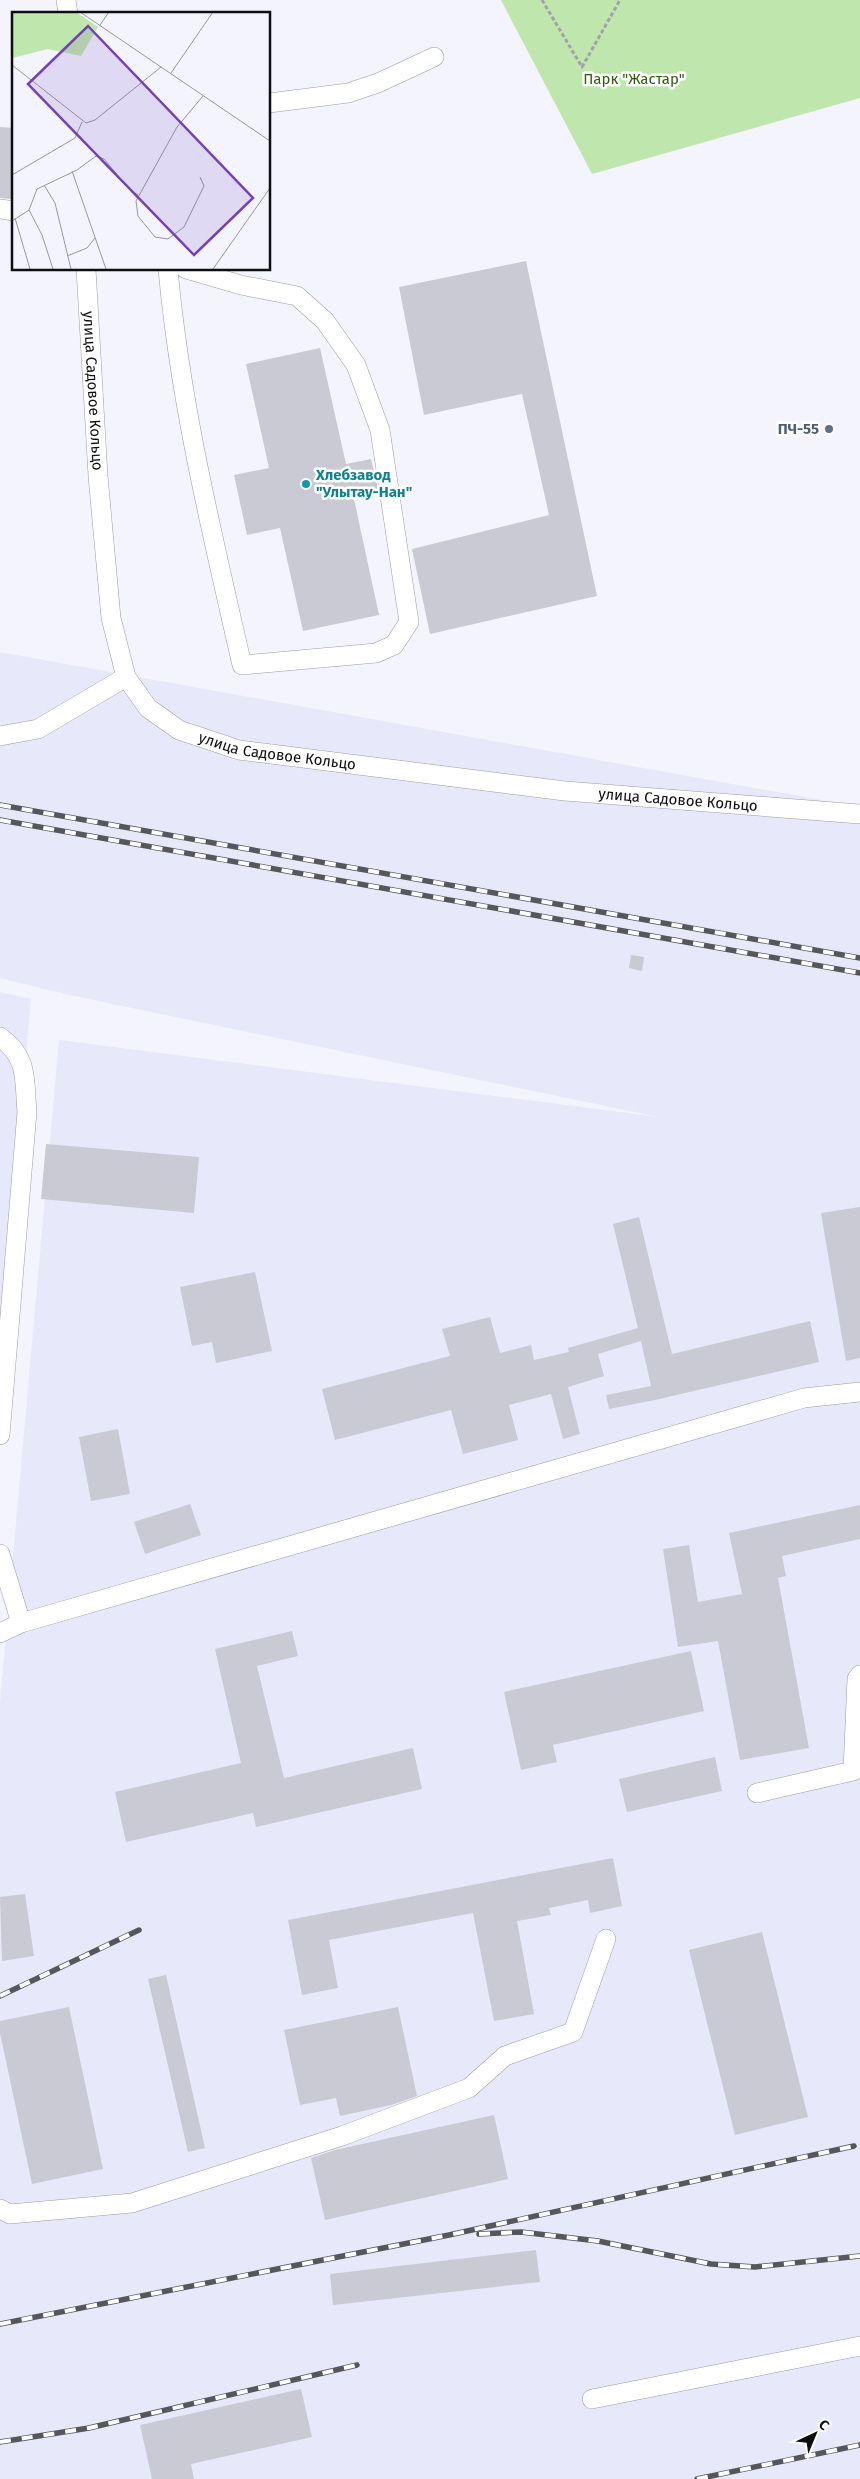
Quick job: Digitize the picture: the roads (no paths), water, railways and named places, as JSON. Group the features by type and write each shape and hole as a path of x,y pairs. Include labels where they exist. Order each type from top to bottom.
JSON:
{"street":[{"path":"270,103 348,93 378,83 434,58"},
{"name":"улица Садовое Кольцо","path":"86,270 98,476 111,618 126,677 148,708 179,730 239,750 565,791 860,814"},
{"path":"168,270 174,334 190,436 242,665 376,653 394,645 409,622 380,430 356,365 325,321 297,296 241,285 189,270"},
{"path":"0,736 38,729 126,677"},
{"path":"0,1037 9,1043 22,1059 27,1112 0,1435"},
{"path":"0,1633 21,1623 804,1398 860,1392"},
{"path":"0,1554 21,1623"},
{"path":"757,1794 856,1773 857,1679 860,1675"},
{"path":"0,2209 10,2214 132,2203 342,2136 469,2088 505,2056 573,2032 606,1939"},
{"path":"592,2400 860,2346"}],"railway":[{"path":"0,805 860,958"},
{"path":"0,820 860,973"},
{"path":"0,1996 139,1930"},
{"path":"0,2324 449,2235 854,2146"},
{"path":"479,2234 521,2232 598,2241 711,2264 755,2267 860,2256"},
{"path":"0,2442 89,2428 357,2365"},
{"path":"697,2479 860,2445"}],"place":[{"name":"ПЧ-55","path":"829,429"},
{"name":"Хлебзавод \"Улытау-Нан\"","path":"306,484"}],"park label":[{"name":"Парк \"Жастар\"","path":"634,79"}]}
